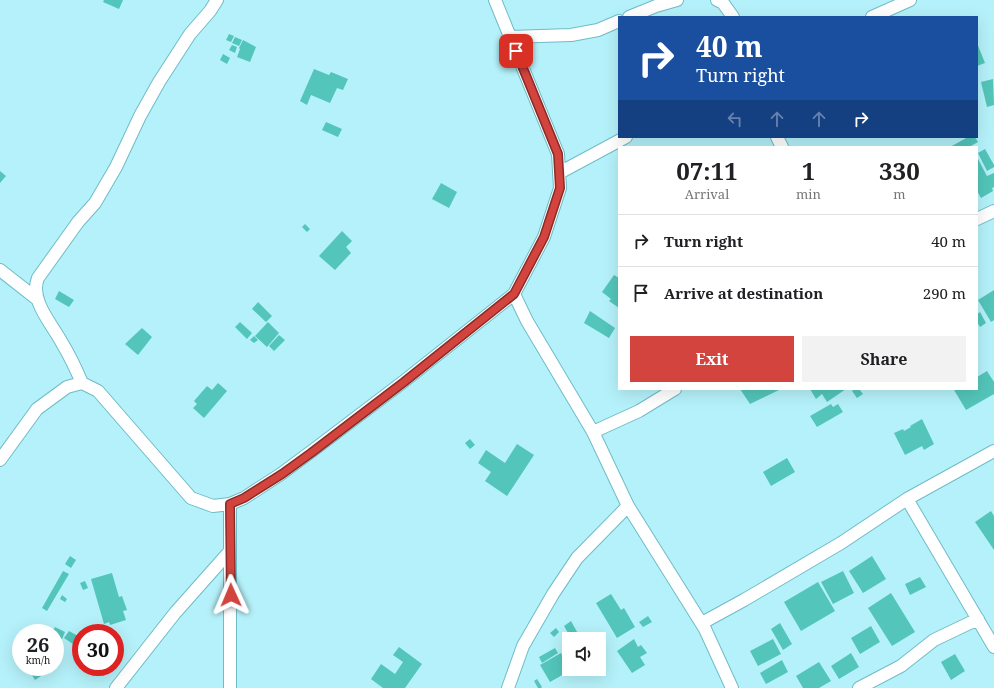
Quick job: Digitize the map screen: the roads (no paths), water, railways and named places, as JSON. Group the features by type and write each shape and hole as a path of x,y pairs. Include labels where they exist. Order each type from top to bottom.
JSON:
{"street":[{"path":"217,0 210,11 190,34 159,82 96,203 78,222 38,278 35,291 44,313 62,343 82,382 98,391 191,498 213,506 230,504 244,498 282,474 404,382 514,294 544,237 560,188 558,154 494,0"},
{"path":"631,16 656,6 677,0"},
{"path":"718,0 723,3 732,16"},
{"path":"874,16 910,0"},
{"path":"510,37 571,35 598,30 618,21"},
{"path":"559,173 624,138"},
{"path":"978,219 994,211"},
{"path":"0,270 37,298"},
{"path":"514,294 527,321 593,432 628,506 702,623 732,688"},
{"path":"0,460 37,409 67,387 82,382"},
{"path":"593,432 639,411 673,390"},
{"path":"702,623 841,543 907,499 994,451"},
{"path":"907,499 994,647"},
{"path":"230,504 230,688"},
{"path":"508,688 523,646 552,594 577,558 628,506"},
{"path":"116,688 175,613 230,551"},
{"path":"859,688 901,666 934,640 978,619"}]}
